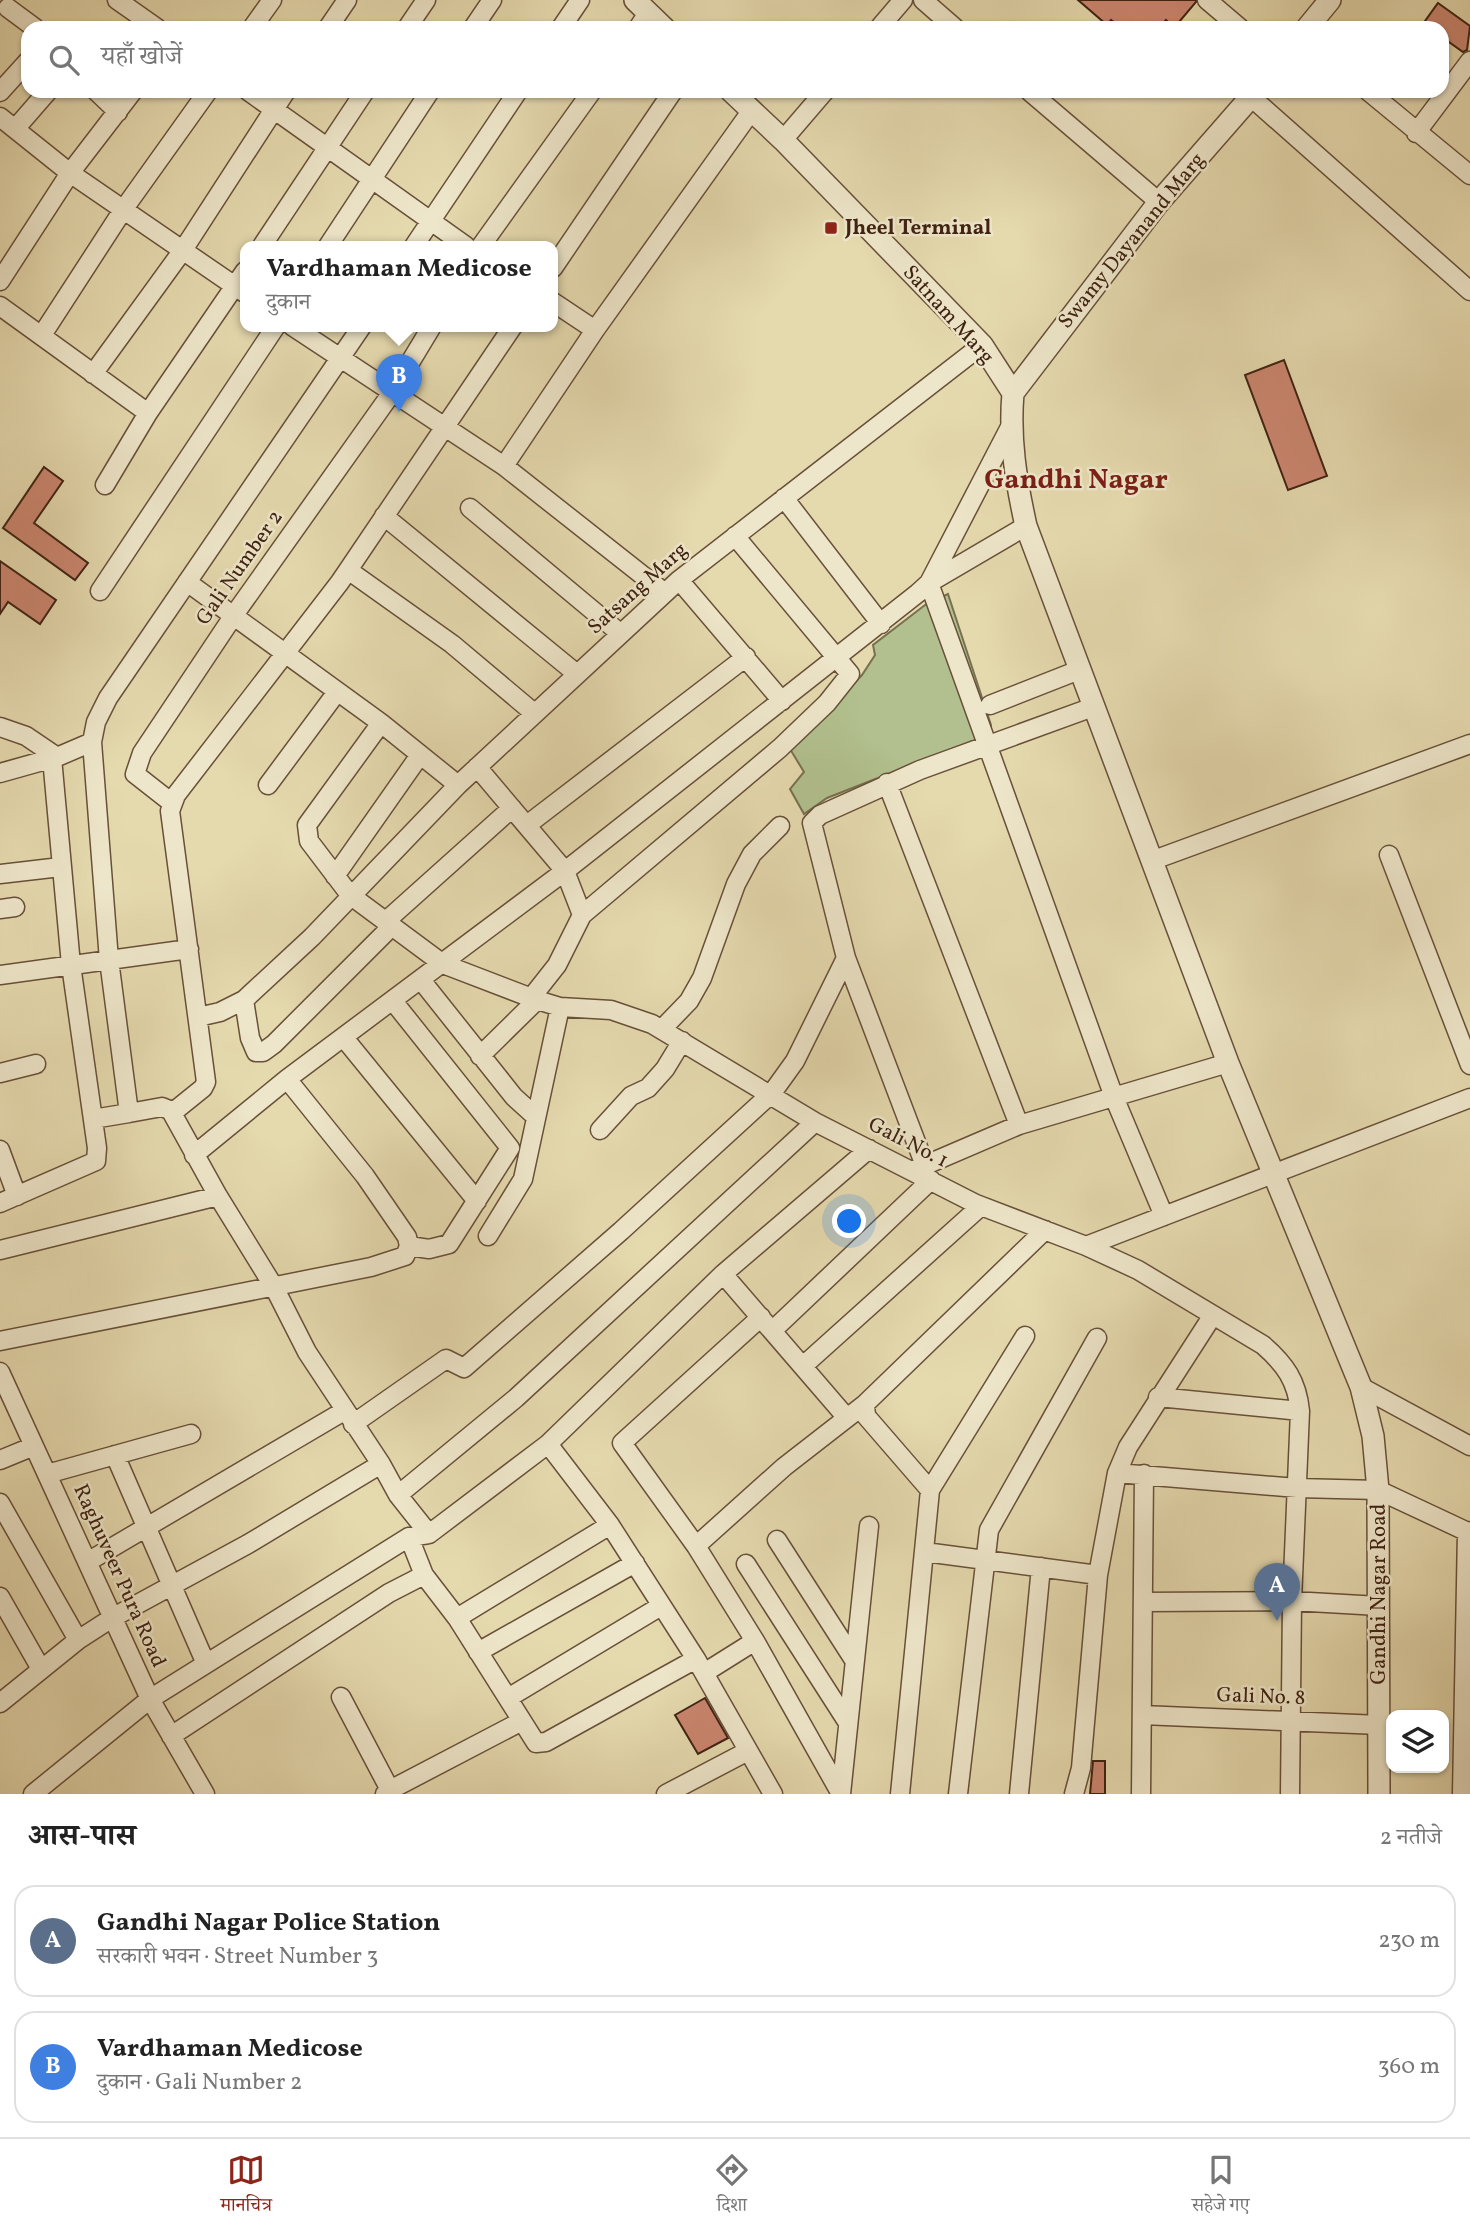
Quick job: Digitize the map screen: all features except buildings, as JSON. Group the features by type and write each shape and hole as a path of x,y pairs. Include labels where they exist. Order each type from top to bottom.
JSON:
{"street":[{"path":"117,0 147,21"},
{"path":"257,21 272,0"},
{"path":"333,21 347,0"},
{"path":"412,21 426,0"},
{"path":"478,21 492,0"},
{"path":"566,21 580,0"},
{"path":"885,21 903,0"},
{"path":"923,0 948,21"},
{"path":"1207,0 1232,21"},
{"path":"1313,21 1330,0"},
{"path":"7,8 25,21"},
{"path":"1449,89 1470,61"},
{"path":"0,92 21,69"},
{"path":"15,129 42,98"},
{"path":"103,98 118,112"},
{"path":"0,281 70,173 128,98"},
{"path":"42,335 123,210 203,98"},
{"path":"258,98 458,241"},
{"path":"93,374 183,250 281,98"},
{"path":"265,241 360,98"},
{"path":"331,241 425,98"},
{"path":"417,241 513,98"},
{"path":"485,241 587,98"},
{"path":"558,261 668,98"},
{"name":"Satnam Marg","path":"739,98 982,345 1013,393"},
{"path":"783,140 819,98"},
{"path":"1037,98 1159,202"},
{"name":"Swamy Dayanand Marg","path":"1013,393 1159,202 1250,98"},
{"path":"1257,98 1470,290"},
{"path":"1376,98 1470,175"},
{"path":"1416,133 1442,98"},
{"path":"504,466 595,330 752,110"},
{"path":"0,117 70,173 123,210 183,250 240,282"},
{"path":"105,485 148,413 240,286"},
{"path":"558,305 595,330"},
{"path":"0,306 148,413"},
{"path":"100,591 272,332"},
{"path":"300,332 504,466 665,593"},
{"path":"129,1113 109,960 92,742 96,722 108,698 358,332"},
{"name":"Gali Number 2","path":"172,803 135,774 142,752 234,615 391,394 428,332"},
{"path":"172,1111 205,1085 170,811 172,803 348,570 509,332"},
{"name":"Satsang Marg","path":"198,1017 220,1012 244,1000 312,937 458,785 679,580 982,345"},
{"name":"Gandhi Nagar Road","path":"1013,393 1010,427 1015,476 1026,526 1228,1063 1312,1262 1361,1387 1373,1436 1378,1490 1379,1794"},
{"path":"1010,427 929,583 1114,1097 1164,1216"},
{"path":"784,498 881,624"},
{"path":"470,508 621,634"},
{"path":"384,516 577,674"},
{"path":"194,1155 287,1079 565,871 881,624 929,583 1026,526"},
{"path":"480,1056 534,999 556,965 582,915 780,748 827,704 850,674 735,536"},
{"path":"348,570 452,644 534,713"},
{"path":"679,580 782,701"},
{"path":"187,582 381,723 458,785"},
{"path":"527,825 746,657"},
{"path":"990,705 1079,670"},
{"path":"268,785 337,692"},
{"path":"923,1171 846,958 812,823 820,815 887,783 1093,707"},
{"name":"Gali No. 1","path":"381,723 307,825 309,841 350,895 443,964 560,1007 611,1010 631,1015 662,1029 816,1122 869,1149 923,1171 981,1206 1086,1246 1138,1270 1263,1345 1281,1361 1294,1381 1300,1411"},
{"path":"0,727 26,736 54,757 71,965 93,1119 96,1161 0,1203"},
{"path":"0,773 92,742"},
{"path":"1151,861 1470,744"},
{"path":"335,876 420,755"},
{"path":"477,767 565,871 582,915"},
{"path":"887,783 1019,1125"},
{"path":"244,1000 250,1038 256,1052 263,1052 274,1044 388,923 512,807"},
{"path":"662,1029 689,1001 702,978 736,884 752,854 779,826"},
{"path":"1389,855 1470,1065"},
{"path":"0,874 52,868"},
{"path":"0,975 189,950"},
{"path":"89,1561 349,1418 446,1359 464,1368 621,1231 772,1093 795,1061 846,958"},
{"path":"421,980 514,1097 535,1116"},
{"path":"393,1001 510,1148 449,1244 429,1248 409,1246"},
{"path":"488,1236 523,1179 560,1007"},
{"path":"344,1038 477,1201"},
{"path":"600,1130 631,1096 648,1088 666,1069 682,1041"},
{"path":"841,1794 755,1641 696,1546 622,1443 766,1324 923,1171 1019,1125 1228,1063"},
{"path":"0,1073 36,1064"},
{"path":"0,1341 274,1287 397,1260 409,1252 409,1246 365,1175 287,1079"},
{"path":"1086,1246 1164,1216 1279,1189 1470,1098"},
{"path":"93,1119 162,1107 172,1111 194,1155 274,1287 307,1352 381,1464 398,1495 429,1534"},
{"path":"398,1495 516,1398 816,1122"},
{"path":"33,1794 150,1699 409,1537 429,1534 548,1444 723,1274 869,1149"},
{"path":"0,1150 17,1196"},
{"path":"0,1250 218,1196"},
{"path":"803,1366 981,1206"},
{"path":"696,1546 784,1467 864,1404 1045,1230"},
{"path":"723,1274 847,1418"},
{"path":"1074,1794 1081,1768 1098,1575 1117,1474 1128,1447 1158,1397 1213,1315"},
{"path":"900,1794 930,1490 1024,1336"},
{"path":"958,1794 989,1530 1097,1338"},
{"name":"Raghuveer Pura Road","path":"0,1372 150,1699 205,1794"},
{"path":"1361,1387 1470,1446"},
{"path":"1158,1397 1300,1411 1292,1601 1290,1794"},
{"path":"864,1404 866,1416 930,1490"},
{"path":"47,1474 191,1434"},
{"path":"548,1444 610,1525 635,1563 700,1666 773,1794"},
{"path":"0,1460 34,1446"},
{"path":"115,1455 149,1527 206,1664"},
{"path":"1,1701 78,1640 112,1618 248,1545 381,1464"},
{"path":"1117,1474 1297,1488 1378,1490 1469,1532 1465,1784"},
{"path":"1141,1794 1144,1474"},
{"path":"0,1503 78,1640"},
{"path":"457,1618 610,1525"},
{"path":"841,1794 869,1526"},
{"path":"409,1537 424,1576 457,1618 536,1743 542,1744 755,1641"},
{"path":"778,1540 854,1660"},
{"path":"925,1552 1098,1575"},
{"path":"478,1652 635,1563"},
{"path":"746,1564 848,1723"},
{"path":"1018,1794 1041,1567"},
{"path":"171,1736 356,1614 424,1576"},
{"path":"0,1597 41,1669"},
{"path":"1143,1602 1292,1601 1379,1606"},
{"path":"508,1698 661,1605"},
{"path":"341,1697 394,1791 522,1721"},
{"name":"Gali No. 8","path":"1142,1715 1380,1725"},
{"path":"666,1794 748,1751"}],"green space":[{"path":"948,594 991,725 990,734 827,798 804,814 790,789 804,772 790,749 862,675 875,655 873,645 925,605"}],"place":[{"name":"Jheel Terminal","path":"831,228"},
{"name":"Vardhaman Medicose","path":"399,412"},
{"name":"Gandhi Nagar Police Station","path":"1277,1621"}],"district":[{"name":"Gandhi Nagar","path":"1076,480"}]}
